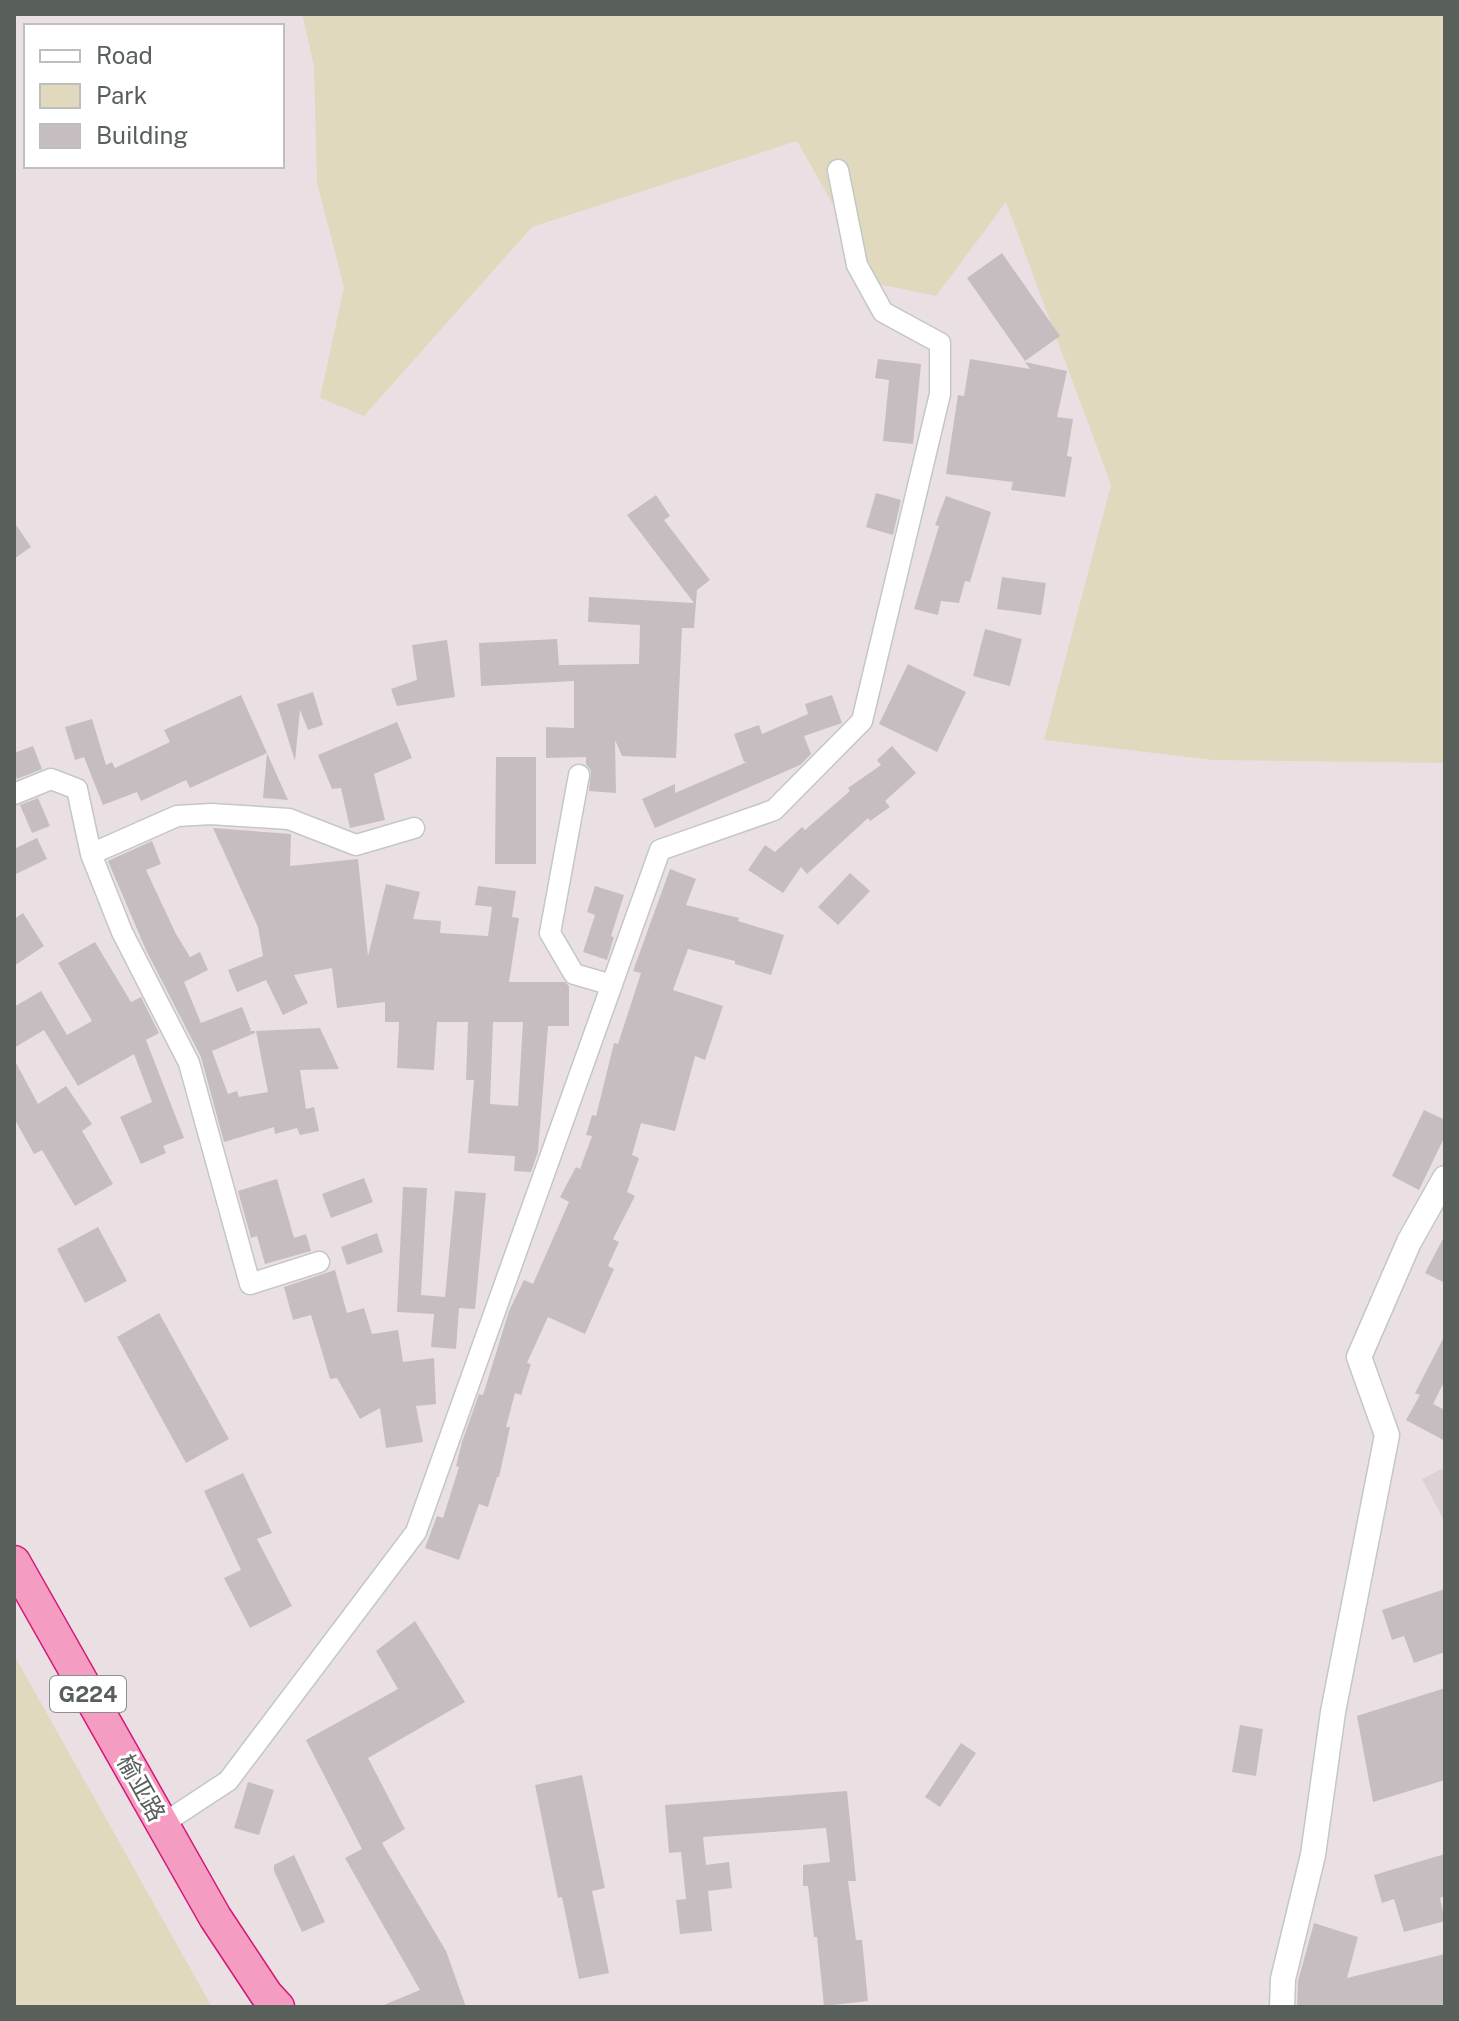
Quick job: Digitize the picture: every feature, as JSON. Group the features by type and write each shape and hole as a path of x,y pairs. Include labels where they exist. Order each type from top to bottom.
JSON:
{"highway":[{"name":"榆亚路","path":"14,1562 215,1917 278,2007"}],"street":[{"path":"161,1825 228,1781 416,1532 660,850 774,810 862,721 940,394 940,343 883,312 857,265 838,170"},
{"path":"579,775 550,933 574,974 612,985"},
{"path":"14,794 51,779 77,789 91,854 122,932 189,1063 250,1284 319,1262"},
{"path":"91,854 177,816 211,814 289,819 356,845 414,828"},
{"path":"1282,2007 1283,1979 1313,1855 1333,1712 1387,1435 1359,1357 1409,1242 1445,1178"}],"shaded area":[{"path":"1445,1467 1445,1522 1422,1479"}],"green space":[{"path":"302,14 1445,14 1445,763 1213,760 1044,740 1111,485 1006,202 936,296 878,284 797,141 532,227 364,416 320,398 344,287 317,183 314,66"},
{"path":"14,1655 212,2007 14,2007"}],"building":[{"path":"1002,253 1060,336 1025,361 967,278"},
{"path":"878,359 921,364 913,444 883,441 889,380 875,378"},
{"path":"970,359 1030,369 1025,362 1067,371 1057,417 1073,419 1067,456 1072,457 1065,497 1011,490 1013,482 946,474 958,395 964,396"},
{"path":"876,493 901,500 893,535 866,527"},
{"path":"656,495 670,516 664,520 710,580 697,590 694,628 682,628 676,758 622,756 615,740 616,793 589,791 591,771 586,757 546,758 546,727 574,728 574,681 481,686 479,643 557,639 559,665 639,664 640,625 588,622 589,597 694,603 627,515"},
{"path":"946,496 991,512 970,582 965,581 959,603 941,601 938,615 914,609 939,526 935,525"},
{"path":"14,522 31,547 14,559"},
{"path":"1002,577 1046,583 1041,615 997,609"},
{"path":"985,629 1022,639 1010,686 973,676"},
{"path":"447,640 455,697 397,706 391,689 417,680 412,645"},
{"path":"908,664 966,692 937,752 879,724"},
{"path":"313,692 323,725 308,730 300,710 295,761 277,704"},
{"path":"241,695 267,753 190,788 186,780 141,801 137,792 103,805 84,757 75,760 65,727 92,719 106,765 112,762 115,768 170,742 164,730"},
{"path":"832,695 842,723 804,736 811,754 800,765 655,828 642,799 675,784 675,793 747,762 744,762 734,734 759,725 762,734 808,714 805,704"},
{"path":"397,722 412,758 374,774 385,820 350,828 341,788 332,789 318,755"},
{"path":"33,746 42,769 17,779 14,753"},
{"path":"892,746 916,773 885,801 890,807 870,821 868,818 807,874 801,867 783,893 748,870 765,845 775,852 802,827 805,830 850,791 848,788 881,765 877,760"},
{"path":"267,753 288,800 263,798"},
{"path":"496,757 536,757 536,864 495,864"},
{"path":"38,798 50,826 32,833 20,805"},
{"path":"213,828 291,834 290,866 358,859 368,956 386,884 420,892 413,919 441,921 440,933 488,936 492,907 475,905 478,886 516,891 512,917 519,918 509,982 565,982 569,986 569,1026 548,1026 538,1152 531,1172 514,1171 515,1156 468,1153 474,1080 466,1080 468,1022 437,1022 434,1070 397,1068 399,1022 385,1022 385,1002 337,1008 332,968 294,975 308,1003 283,1015 266,980 237,992 228,970 263,956 258,927","holes":["493,1022 523,1022 518,1106 490,1104"]},
{"path":"37,838 47,859 14,875 14,849"},
{"path":"152,841 161,864 146,870 190,957 200,952 208,970 184,982 201,1023 242,1007 249,1031 255,1031 212,1051 228,1094 237,1091 239,1097 268,1092 256,1031 320,1028 339,1069 300,1070 306,1109 314,1107 319,1131 300,1135 297,1128 275,1134 274,1127 224,1142 201,1057 146,950 108,861"},
{"path":"670,869 696,879 686,905 739,918 738,921 784,935 771,975 735,964 735,961 688,949 673,990 723,1006 705,1060 695,1056 675,1131 641,1123 632,1155 639,1158 627,1192 635,1196 613,1239 619,1242 608,1266 614,1269 585,1334 548,1317 527,1363 531,1364 521,1395 515,1393 506,1427 510,1427 499,1477 488,1507 479,1504 459,1560 425,1548 437,1516 443,1518 459,1467 456,1466 462,1442 479,1394 483,1395 509,1311 524,1280 533,1284 569,1202 560,1197 576,1167 580,1169 592,1136 586,1135 592,1115 596,1116 614,1043 618,1044 641,973 633,971"},
{"path":"850,873 870,891 838,925 818,907"},
{"path":"595,886 624,895 607,960 583,952 595,915 587,912"},
{"path":"23,913 44,946 14,966 14,919"},
{"path":"95,942 131,1002 141,997 159,1033 146,1040 184,1138 163,1146 166,1153 141,1164 120,1117 152,1102 134,1054 78,1086 44,1030 14,1048 14,1007 41,991 67,1035 92,1021 58,963"},
{"path":"14,1059 38,1104 66,1086 92,1124 82,1131 113,1184 75,1206 42,1150 34,1154 14,1118"},
{"path":"1424,1110 1445,1120 1445,1136 1419,1190 1392,1176"},
{"path":"364,1178 373,1202 331,1218 322,1194"},
{"path":"277,1179 294,1238 306,1234 311,1251 265,1264 257,1236 251,1238 238,1191"},
{"path":"403,1187 427,1188 421,1295 445,1297 455,1191 486,1193 475,1309 459,1308 456,1349 431,1347 434,1314 397,1312"},
{"path":"98,1227 127,1281 85,1303 57,1249"},
{"path":"377,1233 383,1252 347,1265 341,1247"},
{"path":"1445,1235 1445,1283 1425,1273"},
{"path":"335,1270 347,1313 364,1308 372,1334 398,1330 403,1362 434,1358 436,1404 416,1406 423,1442 386,1448 380,1408 360,1419 337,1378 330,1379 311,1315 293,1320 284,1287"},
{"path":"159,1313 229,1439 186,1463 117,1337"},
{"path":"1445,1335 1445,1380 1433,1404 1445,1410 1445,1441 1406,1420 1420,1395 1415,1393"},
{"path":"243,1473 272,1533 257,1539 292,1606 250,1628 224,1578 241,1570 204,1491"},
{"path":"1445,1589 1445,1652 1414,1663 1404,1636 1392,1640 1382,1610"},
{"path":"415,1621 465,1702 368,1758 405,1829 382,1843 446,1951 466,2007 379,2007 420,1990 345,1858 362,1849 306,1740 398,1689 376,1651"},
{"path":"1445,1688 1445,1780 1373,1802 1357,1716"},
{"path":"1240,1725 1263,1729 1256,1776 1232,1772"},
{"path":"961,1743 976,1753 940,1807 925,1797"},
{"path":"582,1775 605,1888 592,1891 609,1973 579,1979 562,1897 558,1898 535,1785"},
{"path":"248,1782 274,1790 259,1835 234,1828"},
{"path":"847,1791 856,1881 848,1881 856,1940 862,1940 868,2001 824,2006 817,1937 814,1937 808,1886 803,1886 803,1865 830,1862 826,1828 703,1837 706,1865 729,1862 732,1888 708,1891 712,1931 680,1934 676,1900 686,1899 681,1852 669,1853 665,1805"},
{"path":"1445,1854 1445,1896 1440,1898 1445,1921 1404,1932 1394,1899 1382,1903 1374,1875"},
{"path":"294,1855 325,1922 302,1932 274,1871 274,1865"},
{"path":"1314,1923 1358,1937 1347,1978 1445,1954 1445,2004 1431,2007 1297,2006 1298,1981"}]}
